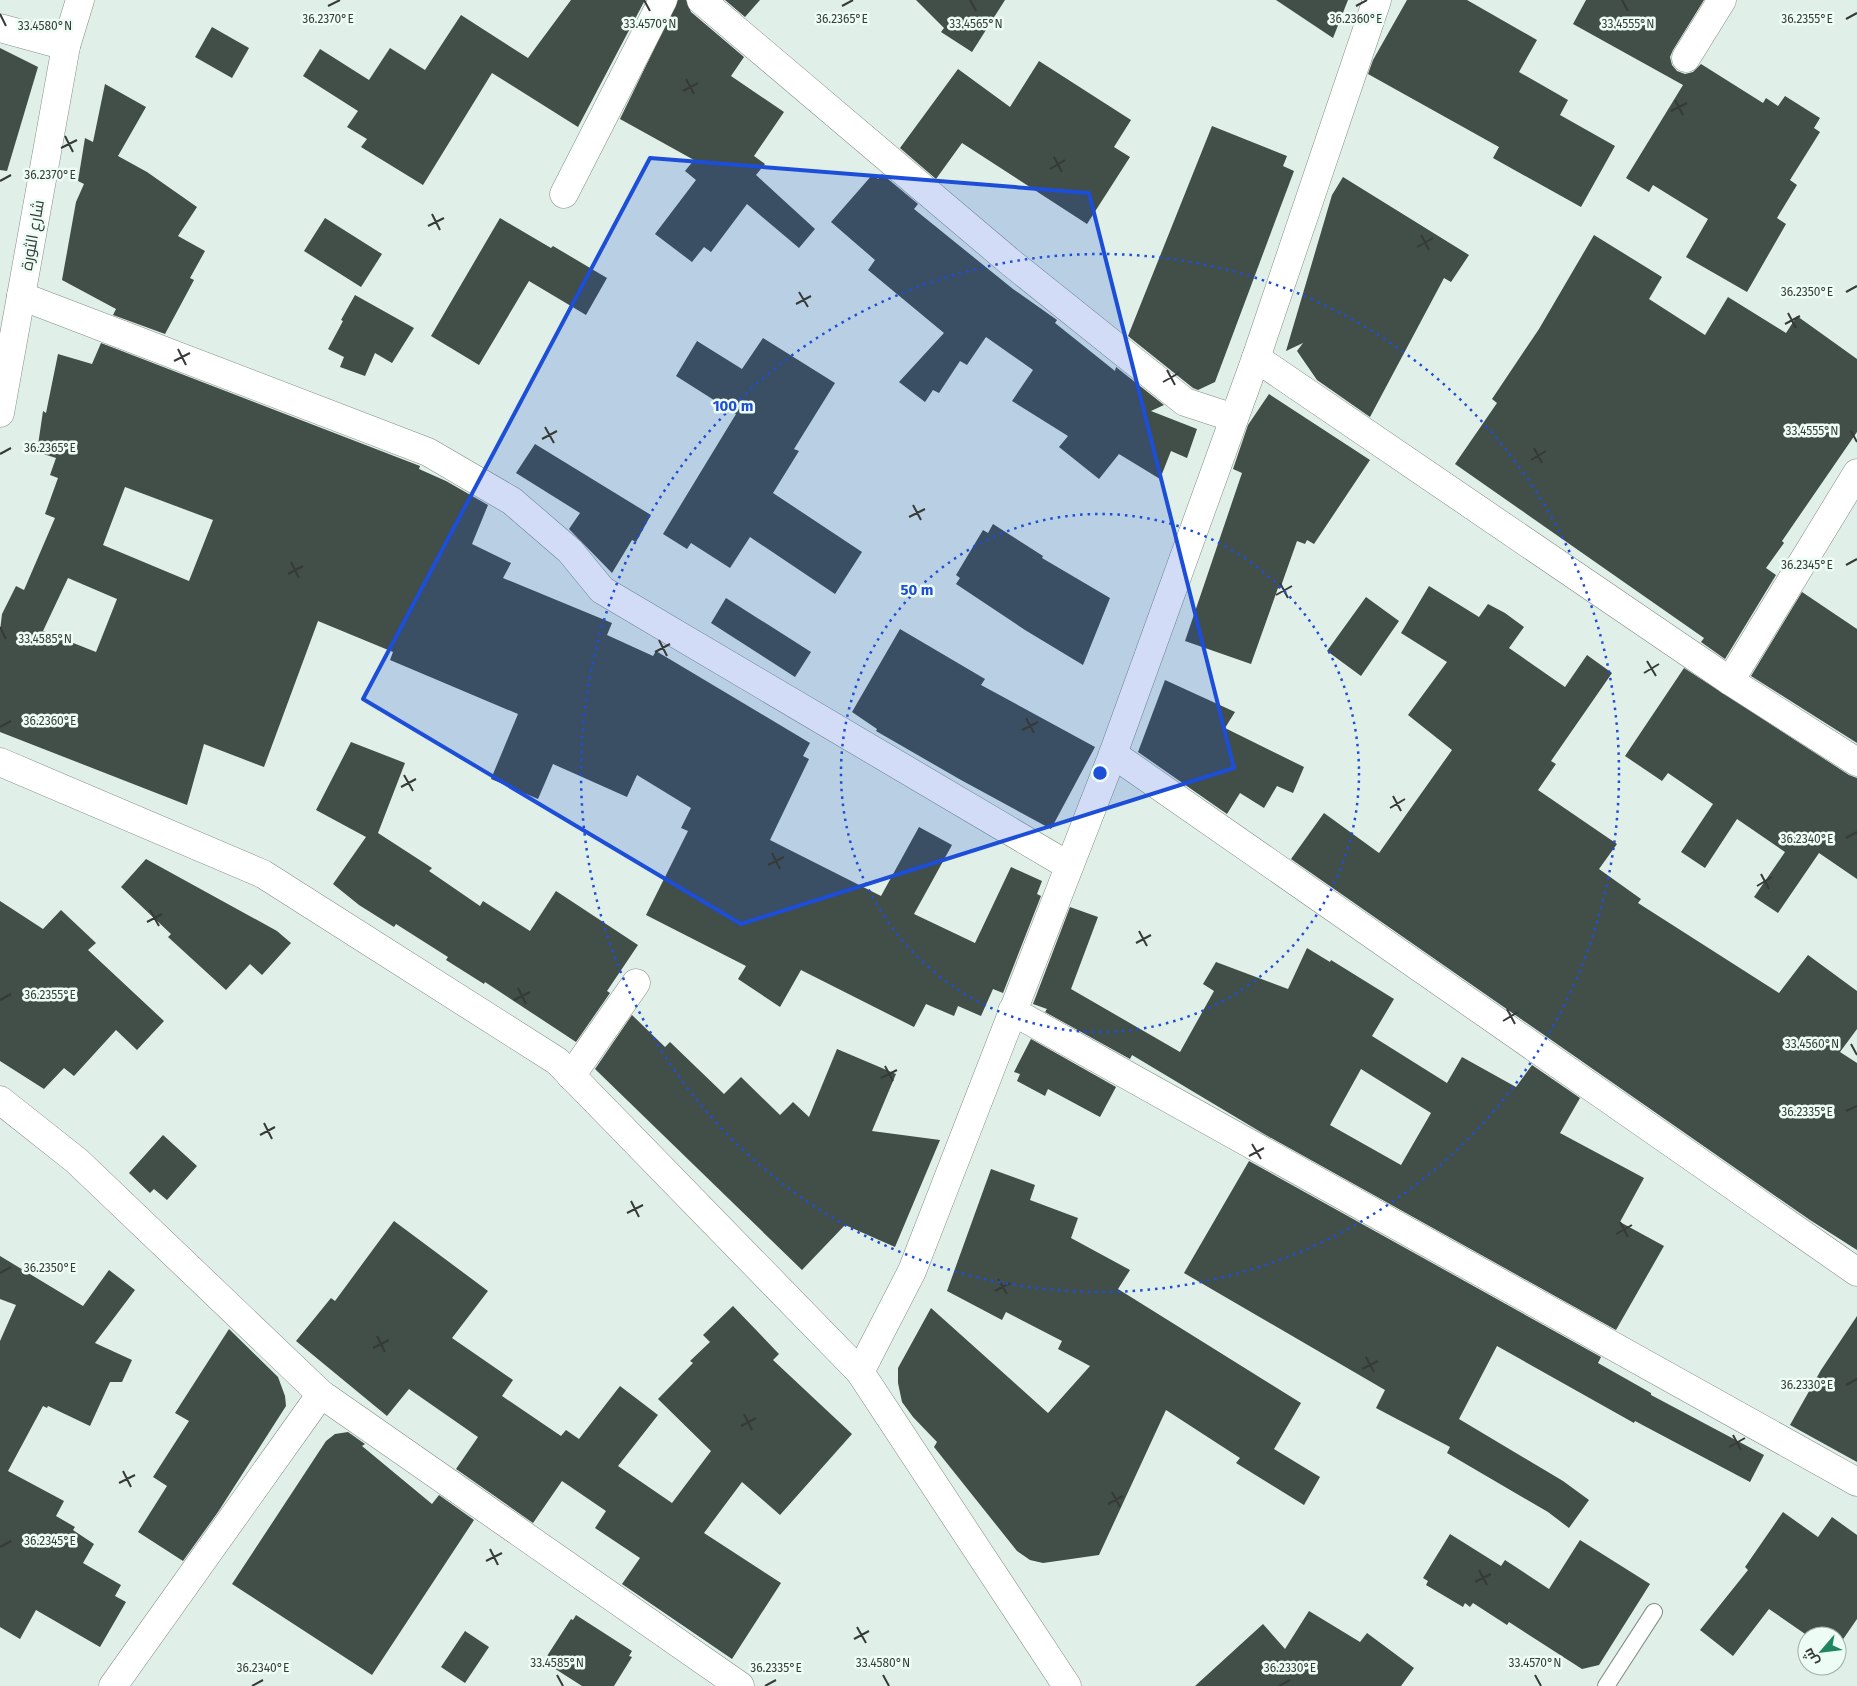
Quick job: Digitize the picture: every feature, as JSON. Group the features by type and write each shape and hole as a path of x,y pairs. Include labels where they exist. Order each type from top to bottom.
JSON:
{"street":[{"name":"شارع الثورة","path":"0,413 66,46 80,0"},
{"path":"564,194 663,0"},
{"path":"701,0 1009,261 1184,402 1234,418"},
{"path":"860,1372 912,1271 1113,754 1256,358 1377,0"},
{"path":"1686,58 1722,0"},
{"path":"0,28 66,46"},
{"path":"20,296 428,452 512,501 570,551 602,590 1069,866"},
{"path":"1256,358 1730,681 1857,762"},
{"path":"1730,681 1857,473"},
{"path":"1113,754 1857,1272"},
{"path":"0,762 263,874 557,1061 860,1372 1067,1686"},
{"path":"571,1076 636,983"},
{"path":"1012,1011 1857,1482"},
{"path":"0,1100 77,1161 321,1394 740,1686"},
{"path":"113,1686 321,1394"}],"lane":[{"path":"1606,1686 1654,1612"}],"highlighted area":[{"path":"650,158 1089,193 1234,768 741,924 363,699"}],"building":[{"path":"571,0 645,0 578,127 492,73 423,185 361,147 367,139 347,127 358,111 303,76 320,49 369,80 390,48 425,70 461,15 528,58"},
{"path":"678,0 686,0 691,12 744,57 731,76 784,112 754,156 765,164 756,175 815,229 799,248 747,204 711,252 704,247 692,262 655,234 696,180 685,171 694,160 620,119"},
{"path":"725,0 760,0 745,17"},
{"path":"916,0 1005,0 972,52 941,32 944,28"},
{"path":"1276,0 1348,0 1333,38"},
{"path":"1407,0 1467,0 1537,40 1519,72 1568,100 1560,115 1615,146 1581,207 1493,158 1499,147 1368,74 1373,60"},
{"path":"1586,0 1704,0 1670,57 1672,65 1677,71 1685,74 1693,72 1701,64 1763,103 1766,98 1778,106 1785,96 1820,118 1814,128 1820,132 1790,180 1797,185 1777,218 1786,224 1747,292 1686,257 1708,219 1653,185 1649,192 1626,178 1683,85 1573,24"},
{"path":"212,27 249,48 232,78 195,57"},
{"path":"0,48 38,67 7,171 0,170"},
{"path":"1039,61 1131,120 1114,147 1130,157 1087,224 962,143 936,179 900,148 958,69 1010,107"},
{"path":"105,84 146,107 118,156 147,172 197,207 178,236 205,251 190,278 194,280 165,334 113,315 116,309 62,280 76,202 84,184 78,181 85,138 93,142"},
{"path":"1212,126 1287,156 1283,166 1294,171 1215,382 1198,390 1128,336"},
{"path":"873,174 878,179 882,174 918,204 914,209 1013,289 1057,320 1055,323 1115,371 1116,367 1164,405 1151,411 1197,429 1187,458 1171,451 1160,479 1119,454 1099,479 1059,447 1068,436 1012,401 1033,370 986,337 967,365 960,361 939,393 933,390 925,402 899,382 944,333 868,270 875,260 831,222"},
{"path":"1343,177 1469,255 1451,282 1444,278 1370,417 1317,380 1297,351 1303,343 1286,351 1332,195"},
{"path":"325,218 382,254 361,287 304,251"},
{"path":"500,218 607,278 586,315 529,281 479,365 431,336"},
{"path":"1594,235 1662,277 1649,299 1705,335 1728,297 1786,333 1797,316 1857,359 1857,432 1782,541 1784,543 1766,568 1776,575 1725,659 1701,642 1704,638 1455,464 1497,403 1492,399 1539,329"},
{"path":"355,295 414,328 392,363 375,353 365,376 340,367 344,357 328,349"},
{"path":"763,338 835,383 794,449 799,451 773,493 862,552 835,594 750,537 730,568 691,543 687,549 663,534 736,414 676,376 697,341 742,369"},
{"path":"101,343 420,466 419,469 446,481 488,505 472,544 511,563 503,578 612,623 607,635 653,656 656,651 810,743 803,756 809,759 770,840 881,896 919,827 952,845 914,914 975,943 1011,867 1042,881 1037,894 1041,896 1003,993 993,989 981,1016 958,1006 954,1016 926,1004 914,1027 801,970 780,1007 738,979 746,966 646,915 688,831 681,828 691,808 637,775 627,797 553,764 538,799 491,779 518,714 390,660 393,652 318,621 264,767 204,744 187,805 0,732 0,631 2,614 16,586 24,590 55,518 45,514 58,478 50,475 56,458 37,452 43,411 46,413 58,354 92,364","holes":["125,487 213,520 189,581 103,545","68,578 117,599 96,652 43,631"]},
{"path":"1269,394 1370,460 1314,544 1307,540 1305,544 1297,541 1251,664 1185,641 1242,473 1233,469 1248,425"},
{"path":"535,444 651,515 636,542 632,540 612,573 569,529 580,513 516,473"},
{"path":"993,524 1043,556 1042,558 1110,598 1083,665 1025,630 956,584 960,578 956,575 983,530 988,533"},
{"path":"1429,586 1479,617 1488,604 1505,613 1524,627 1509,648 1565,687 1587,655 1612,673 1551,761 1556,764 1538,790 1617,844 1599,869 1641,899 1638,903 1779,993 1808,955 1857,991 1857,1029 1840,1052 1857,1063 1857,1250 1810,1220 1291,859 1324,813 1379,853 1452,750 1408,715 1447,662 1401,633"},
{"path":"1802,592 1857,629 1857,743 1751,676"},
{"path":"1366,597 1399,621 1361,676 1327,651"},
{"path":"726,598 811,652 795,677 711,623"},
{"path":"900,629 985,679 981,685 1095,747 1051,829 876,731 877,729 852,712"},
{"path":"1684,668 1849,775 1857,778 1857,879 1819,853 1778,913 1754,897 1785,852 1737,819 1705,868 1681,852 1713,804 1668,773 1662,781 1625,756"},
{"path":"1165,680 1235,712 1225,728 1304,767 1293,793 1277,786 1264,808 1240,793 1227,814 1138,752"},
{"path":"351,742 405,763 378,833 432,868 429,871 480,906 483,901 530,931 556,891 638,945 607,991 610,993 576,1042 485,982 484,984 446,960 448,957 396,924 394,927 359,905 333,884 366,837 316,810"},
{"path":"146,859 277,931 291,943 262,975 250,964 226,990 168,937 171,934 121,887"},
{"path":"0,901 43,929 61,910 96,943 88,950 164,1021 137,1050 116,1030 74,1076 64,1068 44,1089 0,1061"},
{"path":"1070,907 1098,917 1071,989 1180,1052 1214,991 1203,984 1216,962 1288,989 1307,948 1330,962 1331,960 1394,999 1372,1036 1447,1083 1462,1057 1516,1087 1532,1065 1580,1098 1560,1133 1644,1178 1620,1222 1664,1246 1616,1330 1264,1134 1132,1055 1130,1059 1045,1012 1047,1009 1033,1004","holes":["1361,1069 1431,1113 1401,1165 1330,1125"]},
{"path":"632,1015 665,1047 670,1042 724,1094 741,1077 780,1115 793,1102 809,1117 837,1049 896,1074 872,1131 940,1140 895,1247 845,1225 802,1270 595,1069"},
{"path":"1031,1039 1116,1087 1100,1117 1048,1089 1045,1096 1017,1081 1020,1074 1014,1072"},
{"path":"163,1135 197,1166 167,1200 154,1189 150,1193 129,1173"},
{"path":"1249,1161 1601,1357 1598,1363 1651,1393 1651,1395 1764,1455 1750,1482 1635,1421 1634,1423 1497,1346 1459,1419 1563,1481 1589,1500 1569,1528 1548,1512 1447,1453 1450,1447 1376,1408 1385,1390 1184,1273"},
{"path":"991,1169 1035,1185 1030,1200 1078,1218 1071,1238 1130,1270 1118,1289 1301,1403 1274,1449 1320,1477 1304,1505 1236,1463 1240,1458 1166,1410 1099,1555 1043,1563 1030,1560 1017,1551 934,1447 937,1442 913,1417 902,1402 898,1383 898,1368 931,1308 1048,1413 1090,1366 1058,1349 1062,1341 1006,1312 1002,1320 947,1291"},
{"path":"394,1221 488,1291 452,1338 513,1380 502,1396 561,1436 566,1430 579,1439 620,1386 658,1415 618,1466 672,1503 711,1451 658,1399 693,1363 690,1361 710,1342 703,1335 733,1306 779,1354 773,1360 852,1434 780,1515 742,1482 704,1533 781,1583 732,1659 622,1584 640,1558 595,1528 606,1511 562,1481 533,1523 456,1469 478,1437 409,1389 387,1416 296,1341 331,1298 335,1301"},
{"path":"0,1256 83,1306 109,1270 135,1290 95,1343 132,1360 122,1382 110,1382 90,1426 48,1406 47,1408 43,1406 8,1471 64,1501 56,1516 75,1527 73,1530 94,1544 83,1563 121,1585 115,1596 126,1602 100,1647 36,1610 20,1639 0,1627 0,1341 16,1305 0,1299"},
{"path":"1857,1316 1857,1462 1790,1425 1821,1370"},
{"path":"229,1329 278,1377 285,1396 286,1406 218,1512 183,1561 138,1532 167,1486 153,1477 189,1421 175,1413"},
{"path":"348,1432 365,1444 362,1446 432,1504 439,1495 474,1520 372,1675 232,1584 326,1441 335,1434"},
{"path":"1783,1512 1818,1537 1832,1517 1857,1535 1857,1619 1847,1634 1847,1626 1797,1626 1797,1628 1769,1609 1733,1656 1700,1630 1748,1570 1745,1567"},
{"path":"1450,1534 1501,1566 1505,1560 1549,1589 1580,1540 1650,1584 1599,1665 1582,1669 1509,1622 1507,1625 1473,1603 1470,1607 1465,1603 1463,1607 1426,1585 1428,1581 1423,1578"},
{"path":"1309,1611 1360,1642 1367,1633 1414,1668 1401,1686 1195,1686 1263,1624 1285,1649"},
{"path":"576,1615 632,1651 629,1656 632,1657 614,1686 582,1686 546,1663 549,1658 547,1656 571,1619 573,1620"},
{"path":"465,1631 489,1647 465,1683 441,1667"}]}
